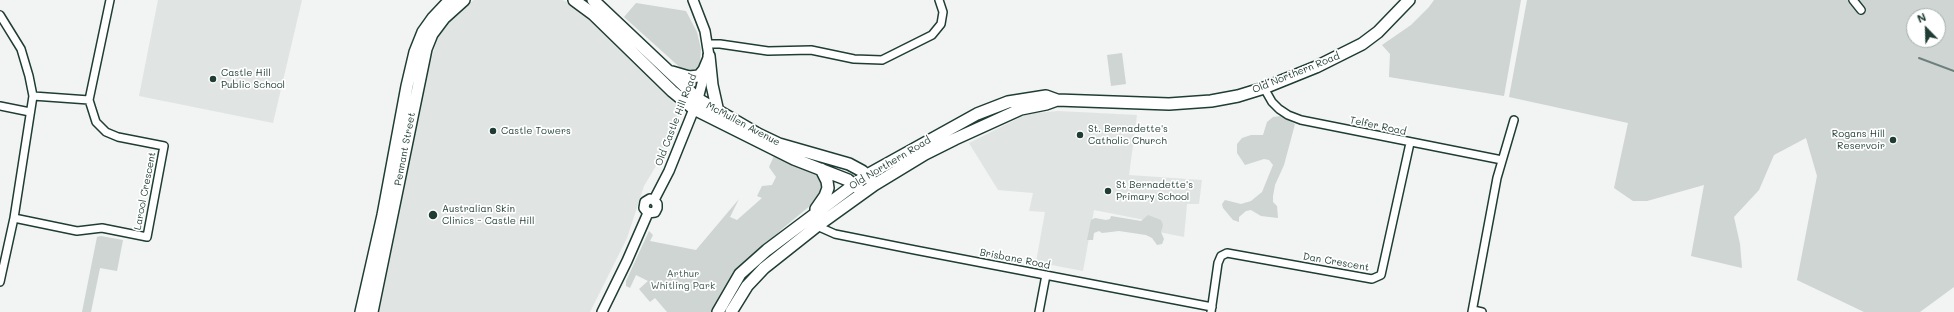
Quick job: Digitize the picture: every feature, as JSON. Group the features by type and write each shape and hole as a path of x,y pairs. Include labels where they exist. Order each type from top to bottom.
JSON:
{"main road":[{"name":"Pennant Street","path":"361,312 383,215 407,86 415,52 423,32 433,18 450,0"},
{"name":"Pennant Street","path":"372,312 426,49 432,34 444,18 464,0"},
{"path":"574,0 593,14 672,91 696,104"},
{"path":"593,0 668,70 696,104"},
{"name":"Old Northern Road","path":"732,310 742,293 756,275 855,184 867,175 936,136 993,108 1008,102 1042,96 1056,100 1149,104 1190,103 1228,98 1264,88 1316,67 1362,44 1378,32 1405,3"},
{"path":"668,70 689,77 699,76 704,70 709,56"},
{"path":"709,56 718,112"},
{"name":"Old Northern Road","path":"718,312 740,274 767,250 925,154 1020,109 1046,104 1056,100"},
{"name":"McMullen Avenue","path":"696,104 718,112 779,144 849,164 867,175 874,185"},
{"name":"McMullen Avenue","path":"696,104 794,159 855,184 862,193"},
{"path":"812,223 828,188 828,180 821,169"}],"street":[{"path":"32,96 90,100 110,0"},
{"name":"Old Castle Hill Road","path":"602,312 627,261 648,212 655,212 657,208 657,204 654,200 669,171 696,104 709,56 709,44 693,0"},
{"path":"709,44 768,51 811,50 854,59 882,60 932,35 941,24 943,12 939,0"},
{"path":"1853,0 1861,10"},
{"path":"0,16 21,49 32,96 14,218 0,282"},
{"name":"Telfer Road","path":"1264,88 1272,102 1288,115 1301,120 1410,143 1502,160"},
{"name":"Larool Crescent","path":"14,218 77,231 102,228 147,237 164,146 106,132 96,122 90,100"},
{"path":"0,106 30,112"},
{"path":"1482,312 1473,311 1496,185 1514,120"},
{"name":"Dan Crescent","path":"1224,254 1235,254 1372,279 1382,275 1410,143"},
{"name":"Brisbane Road","path":"812,223 835,234 1211,309 1218,263 1224,254"},
{"path":"1038,312 1046,275"}],"shaded area":[{"name":"Castle Hill Public School","path":"158,0 302,0 273,123 139,96"},
{"name":"Castle Towers","path":"474,0 562,0 569,3 584,15 678,107 678,116 656,166 644,186 627,238 590,312 379,312 431,60 438,36 454,14"},
{"name":"St Bernadette's Primary School","path":"1058,111 1137,115 1129,175 1202,180 1199,204 1187,204 1184,237 1159,232 1160,223 1094,210 1083,271 1036,262 1045,212 1029,211 1033,193 998,190 969,143 1023,116"}],"green space":[{"path":"1434,0 1521,0 1504,96 1389,77 1390,54 1382,45 1411,25"},
{"path":"1527,0 1954,0 1954,287 1920,312 1864,312 1797,280 1817,176 1806,138 1774,155 1759,190 1734,217 1740,244 1742,268 1691,256 1704,185 1647,201 1633,201 1614,188 1628,123 1509,97"},
{"path":"636,3 686,11 697,32 701,49 700,63 696,72 685,72 624,17"},
{"path":"1122,53 1126,84 1111,86 1107,55"},
{"path":"1281,116 1295,124 1284,165 1275,185 1273,196 1273,202 1277,206 1278,218 1261,216 1251,210 1246,211 1239,217 1239,222 1233,220 1223,208 1222,204 1225,200 1241,204 1251,201 1262,192 1273,165 1269,160 1264,159 1245,165 1237,153 1237,144 1242,138 1251,135 1263,135 1267,122 1273,117"},
{"name":"Arthur Whitling Park","path":"774,156 818,176 824,189 817,200 782,229 732,278 713,312 667,312 655,298 650,302 639,289 648,281 636,275 630,288 626,286 626,281 649,231 653,235 650,241 696,250 739,199 730,217 737,220 762,198 757,196 762,186 772,185 776,177 769,167"},
{"path":"1148,215 1161,220 1163,225 1161,232 1164,239 1162,244 1157,245 1152,238 1146,235 1119,231 1102,233 1099,231 1094,233 1093,240 1087,240 1091,220 1095,218 1106,220 1110,219 1111,216 1141,221"},
{"path":"101,236 123,240 117,271 100,268 91,312 82,312 97,237"}],"waterway":[{"path":"1919,58 1954,71"}],"place":[{"name":"Castle Hill Public School","path":"213,79"},
{"name":"Castle Towers","path":"493,131"},
{"name":"St. Bernadette's Catholic Church","path":"1080,135"},
{"name":"Rogans Hill Reservoir","path":"1893,140"},
{"name":"St Bernadette's Primary School","path":"1108,191"},
{"name":"Australian Skin Clinics - Castle Hill","path":"433,215"}]}
